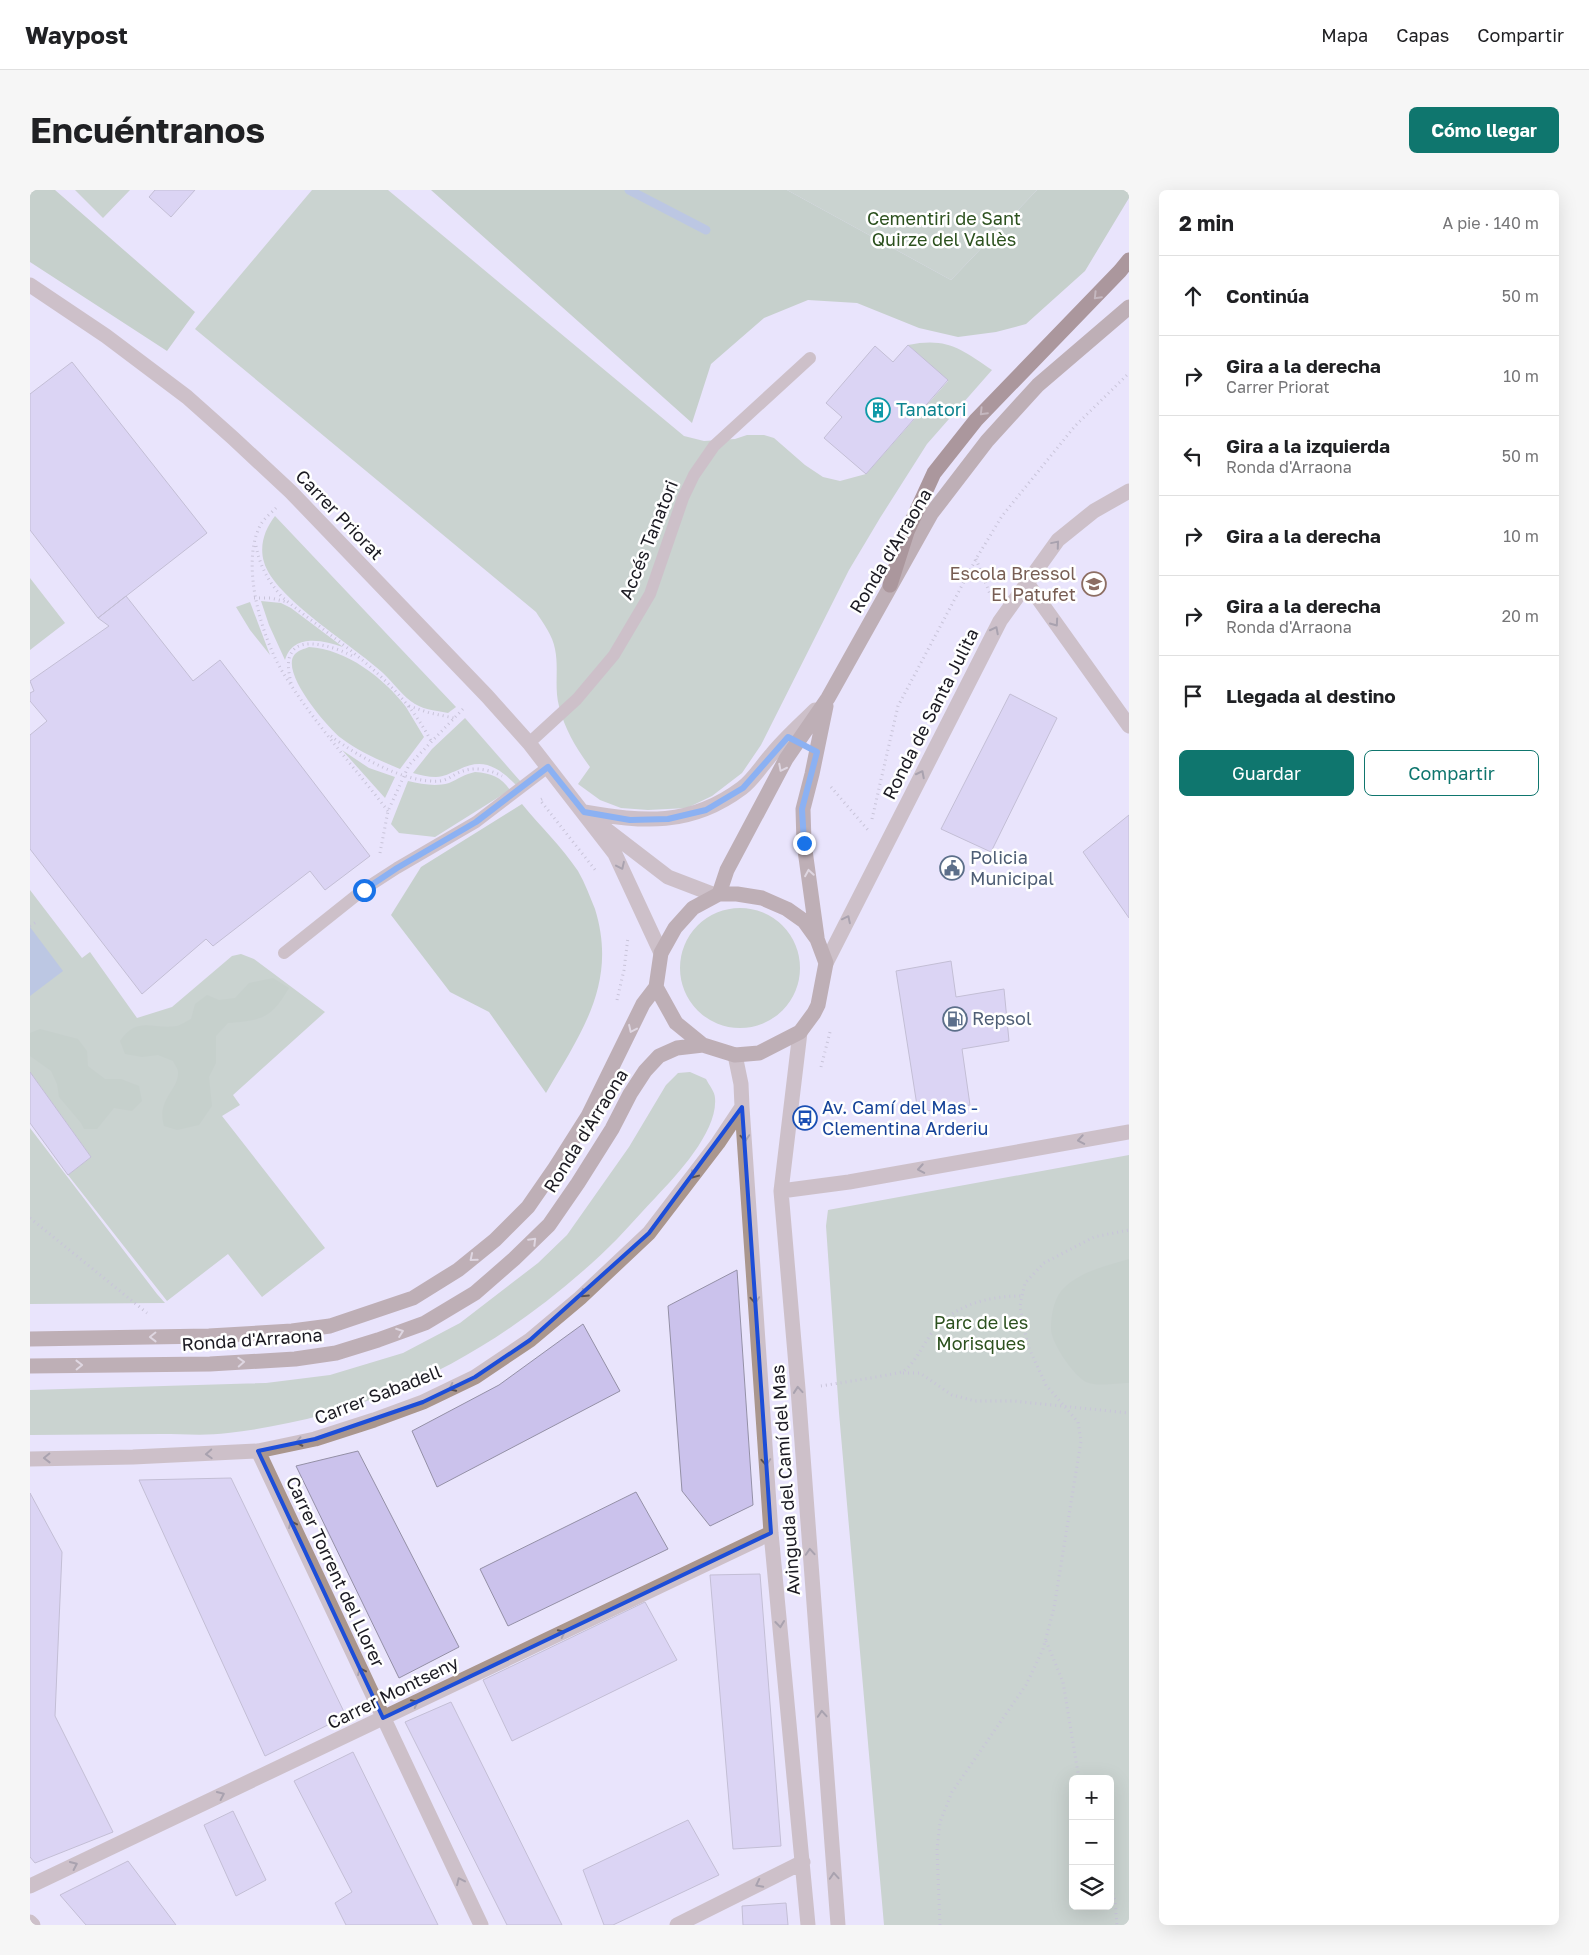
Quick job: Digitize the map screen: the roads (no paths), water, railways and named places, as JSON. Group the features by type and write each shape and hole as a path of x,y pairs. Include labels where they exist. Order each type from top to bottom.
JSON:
{"highway":[{"path":"890,585 907,532 934,473 976,420 1129,260"}],"street":[{"name":"Carrer Priorat","path":"30,285 106,336 187,397 233,438 304,505 487,696 529,743 615,854 661,953"},
{"name":"Ronda d'Arraona","path":"717,895 727,870 786,760 828,698 931,514 987,440 1038,385 1129,307"},
{"name":"Ronda de Santa Julita","path":"826,963 1000,621 1058,540 1094,512 1129,491"},
{"path":"1027,583 1129,726"},
{"name":"Ronda d'Arraona","path":"584,812 630,820 668,819 706,810 743,788 773,752 828,698"},
{"name":"Ronda d'Arraona","path":"817,938 804,843 802,809 812,774 828,698"},
{"name":"Carrer Priorat","path":"584,812 668,877 717,895"},
{"path":"736,894 762,898 787,909 804,921 817,938 826,963 818,1005 800,1032 758,1053 735,1055 703,1045 676,1023 656,987 661,953 675,928 693,908 717,895 736,894"},
{"name":"Ronda d'Arraona","path":"30,1339 209,1336 292,1331 330,1326 413,1298 458,1270 495,1240 528,1207 588,1116 643,1004 656,987"},
{"name":"Avinguda del Camí del Mas","path":"800,1032 780,1191 798,1389 838,1925"},
{"name":"Ronda d'Arraona","path":"30,1366 210,1364 294,1359 336,1353 425,1323 474,1293 514,1260 549,1225 607,1137 630,1094 645,1071 659,1056 677,1048 703,1045"},
{"name":"Avinguda del Camí del Mas","path":"735,1055 741,1084 771,1533 808,1925"},
{"name":"Carrer Sabadell","path":"30,1458 133,1457 258,1451 315,1439 424,1402 475,1376 530,1340 580,1298 649,1233 718,1143 742,1107"},
{"path":"780,1191 849,1182 1129,1132"},
{"name":"Carrer Torrent del Llorer","path":"258,1451 481,1925"},
{"name":"Carrer Montseny","path":"30,1886 771,1533"},
{"path":"677,1925 803,1862"},
{"path":"30,1922 33,1925"}],"lane":[{"name":"Accés Tanatori","path":"529,743 577,699 614,655 650,594 683,498 694,475 714,446 810,358"},
{"path":"284,953 374,883 476,822 548,767"}],"water":[{"path":"30,927 63,971 30,996"}],"waterway":[{"path":"629,190 706,230"}],"place":[{"name":"Tanatori","path":"878,410"},
{"name":"Escola Bressol El Patufet","path":"1094,584"},
{"name":"Policia Municipal","path":"952,868"},
{"name":"Repsol","path":"955,1019"},
{"name":"Av. Camí del Mas - Clementina Arderiu","path":"805,1118"}],"park label":[{"name":"Cementiri de Sant Quirze del Vallès","path":"944,229"},
{"name":"Parc de les Morisques","path":"981,1333"}]}
